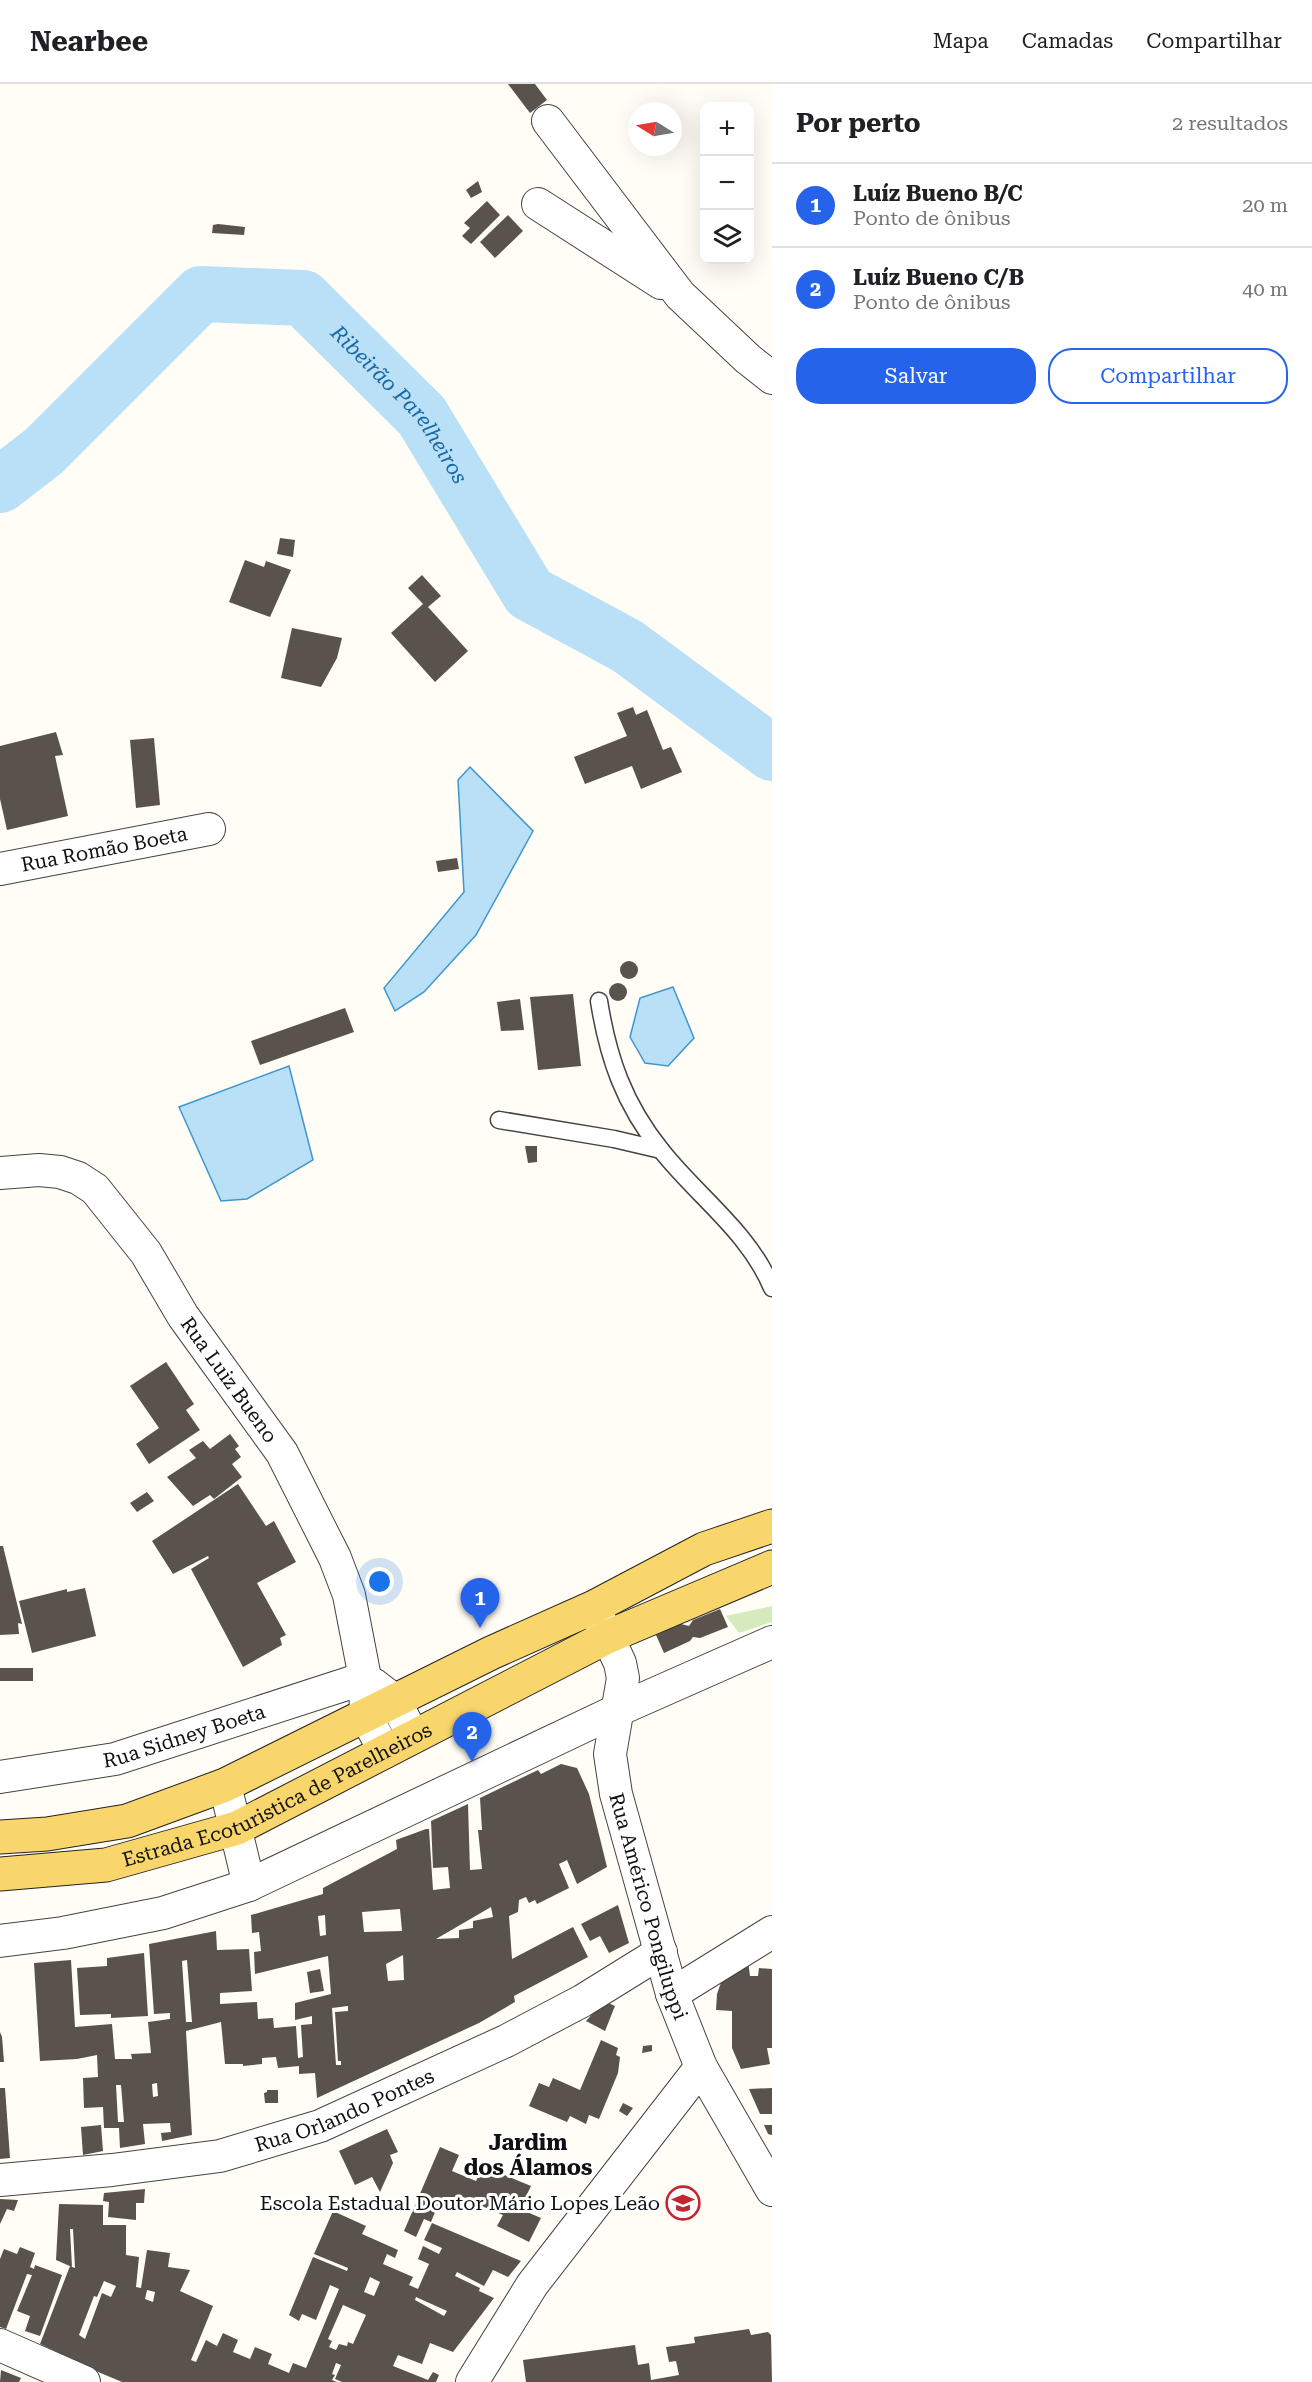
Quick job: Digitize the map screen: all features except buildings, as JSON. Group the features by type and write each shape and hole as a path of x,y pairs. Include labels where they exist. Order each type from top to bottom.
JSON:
{"main road":[{"name":"Estrada Ecoturistica de Parelheiros","path":"0,1837 47,1834 127,1821 225,1785 491,1653 594,1607 704,1549 772,1526"},
{"name":"Estrada Ecoturistica de Parelheiros","path":"0,1874 106,1865 237,1827 608,1637 772,1567"}],"street":[{"path":"548,121 680,295 748,359 772,378"},
{"path":"538,204 680,295"},
{"name":"Rua Romão Boeta","path":"0,869 209,830"},
{"name":"Rua Luiz Bueno","path":"0,1173 39,1170 78,1178 107,1202 146,1253 183,1316 282,1453 313,1511 350,1596 365,1678"},
{"name":"Rua Américo Pongiluppi","path":"594,1607 620,1663 623,1678 609,1754 616,1794 672,1994 701,2067 772,2190"},
{"path":"0,1941 63,1933 163,1913 249,1885 618,1710 772,1642"},
{"path":"365,1678 395,1701 399,1744"},
{"path":"365,1678 366,1716 399,1744"},
{"name":"Rua Sidney Boeta","path":"0,1778 115,1759 365,1678"},
{"path":"225,1785 237,1827 249,1885"},
{"path":"672,1994 772,1932"},
{"name":"Rua Orlando Pontes","path":"0,2180 112,2170 220,2156 320,2126 506,2040 582,2001 661,1952"},
{"path":"472,2382 532,2284 701,2067"},
{"path":"0,2345 84,2382"}],"lane":[{"path":"599,1001 606,1046 624,1095 661,1150 734,1229 772,1288"},
{"path":"499,1120 614,1139 661,1150"}],"green space":[{"path":"772,1606 772,1622 739,1633 726,1616"}],"water":[{"path":"470,767 533,831 476,935 424,992 395,1011 384,988 464,892 458,780"},
{"path":"673,987 694,1038 668,1066 645,1063 630,1037 640,998"},
{"path":"289,1066 313,1160 247,1199 221,1201 179,1107"}],"waterway":[{"name":"Ribeirão Parelheiros","path":"0,485 44,451 201,294 303,298 422,416 529,593 627,646 772,753"}],"place":[{"name":"Luíz Bueno B/C","path":"480,1628"},
{"name":"Luíz Bueno C/B","path":"472,1762"},
{"name":"Escola Estadual Doutor Mário Lopes Leão","path":"683,2203"}],"district":[{"name":"Jardim dos Álamos","path":"528,2154"}]}
